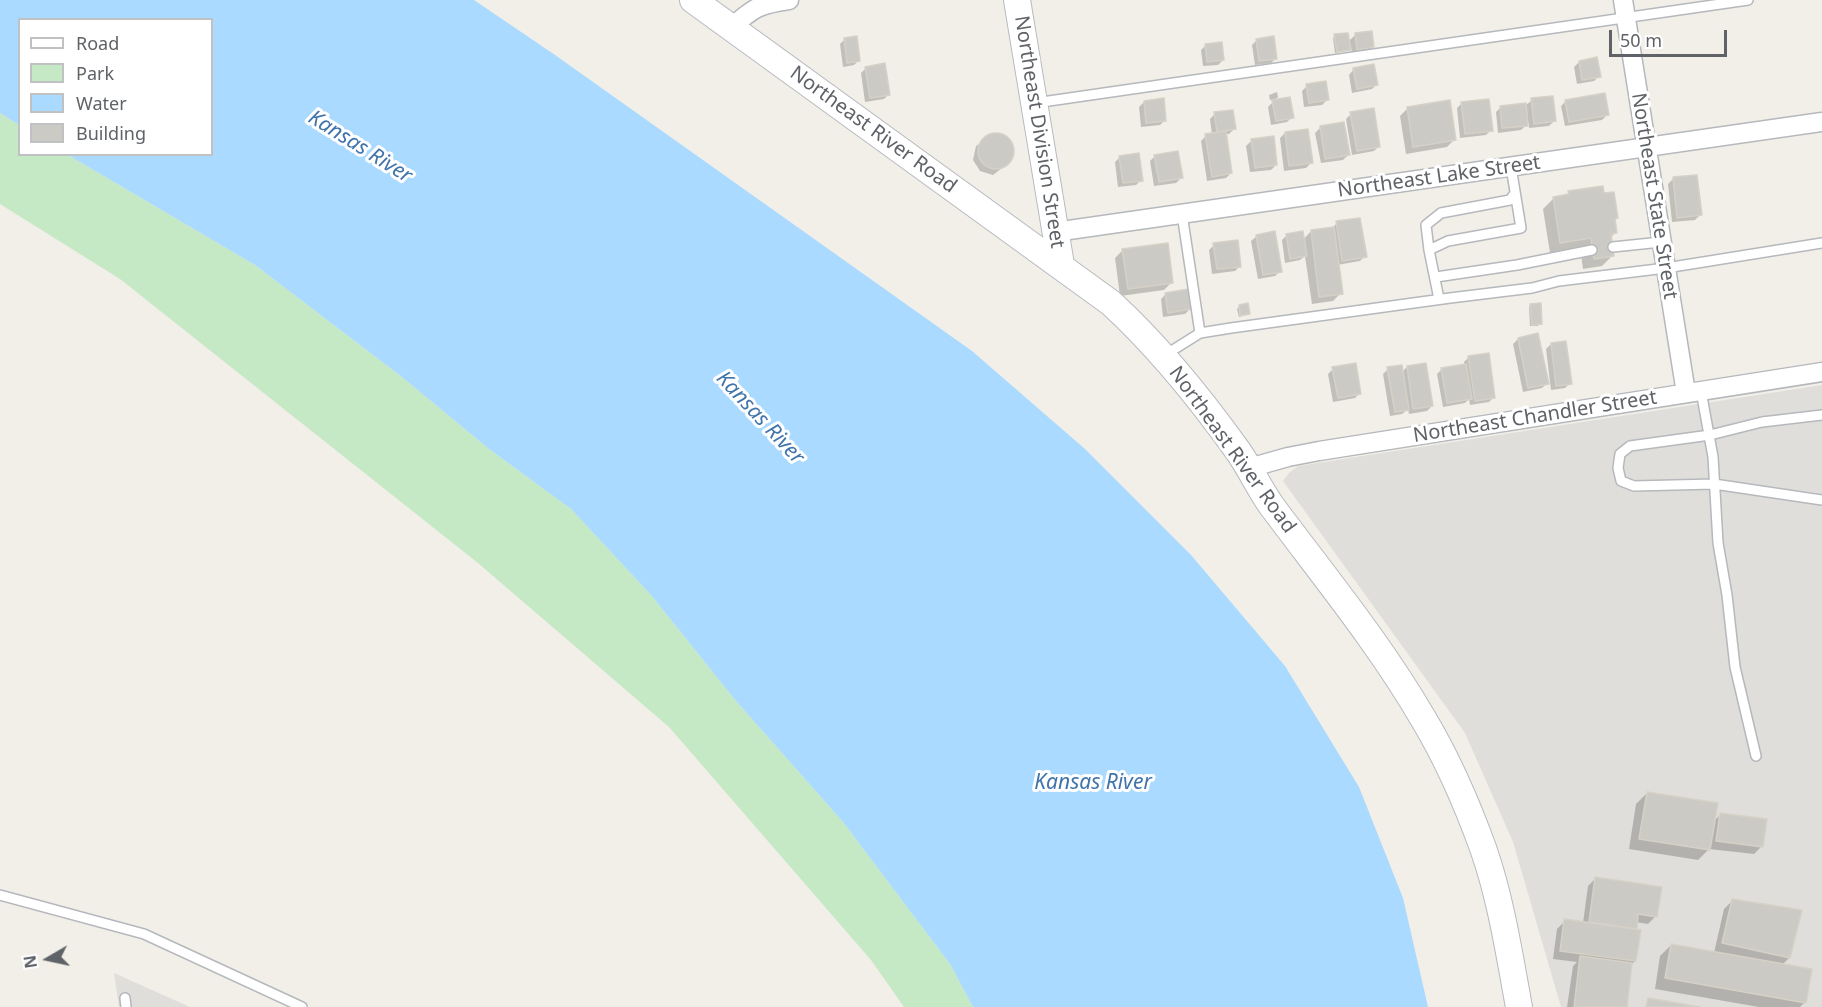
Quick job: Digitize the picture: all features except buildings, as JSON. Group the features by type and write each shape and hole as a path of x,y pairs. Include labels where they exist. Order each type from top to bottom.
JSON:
{"street":[{"name":"Northeast River Road","path":"693,0 1111,303 1189,386 1249,468 1269,502 1380,652 1424,719 1464,800 1494,884 1504,924 1519,1007"},
{"name":"Northeast Division Street","path":"1017,0 1061,265"},
{"path":"731,28 757,7 780,1"},
{"name":"Northeast State Street","path":"1624,9 1661,242 1694,392"},
{"name":"Northeast Lake Street","path":"1055,232 1822,122"},
{"name":"Northeast Chandler Street","path":"1249,468 1319,451 1822,372"}],"lane":[{"path":"1034,104 1624,9 1748,0"},
{"path":"1430,250 1448,241 1521,228 1511,167"},
{"path":"1439,299 1437,277 1426,225 1441,213 1509,200 1515,193"},
{"path":"1182,214 1200,333"},
{"path":"1613,247 1661,242"},
{"path":"1163,357 1200,333 1532,288 1559,281 1666,268 1822,243"},
{"path":"1437,277 1517,265 1592,250"},
{"path":"1694,392 1710,435 1718,543 1733,651 1756,756"},
{"path":"1822,415 1762,422 1710,435 1630,446 1620,454 1617,468 1621,481 1634,486 1714,484 1822,500"},
{"path":"0,895 144,934 302,1007"}],"shaded area":[{"path":"1822,385 1822,1007 1561,1007 1513,842 1465,733 1283,481 1298,466"},
{"path":"114,973 190,1007 119,1007"}],"green space":[{"path":"0,113 18,124 18,156 70,156 255,265 402,377 489,449 571,509 651,595 736,701 843,822 950,964 973,1007 904,1007 871,960 669,727 478,563 120,279 0,204"}],"water":[{"name":"Kansas River","path":"0,0 474,0 972,351 1085,449 1191,555 1285,666 1359,787 1403,898 1428,1007 973,1007 950,964 843,822 736,701 651,595 571,509 489,449 402,377 255,265 70,156 213,156 213,18 18,18 18,124 0,113"}]}
